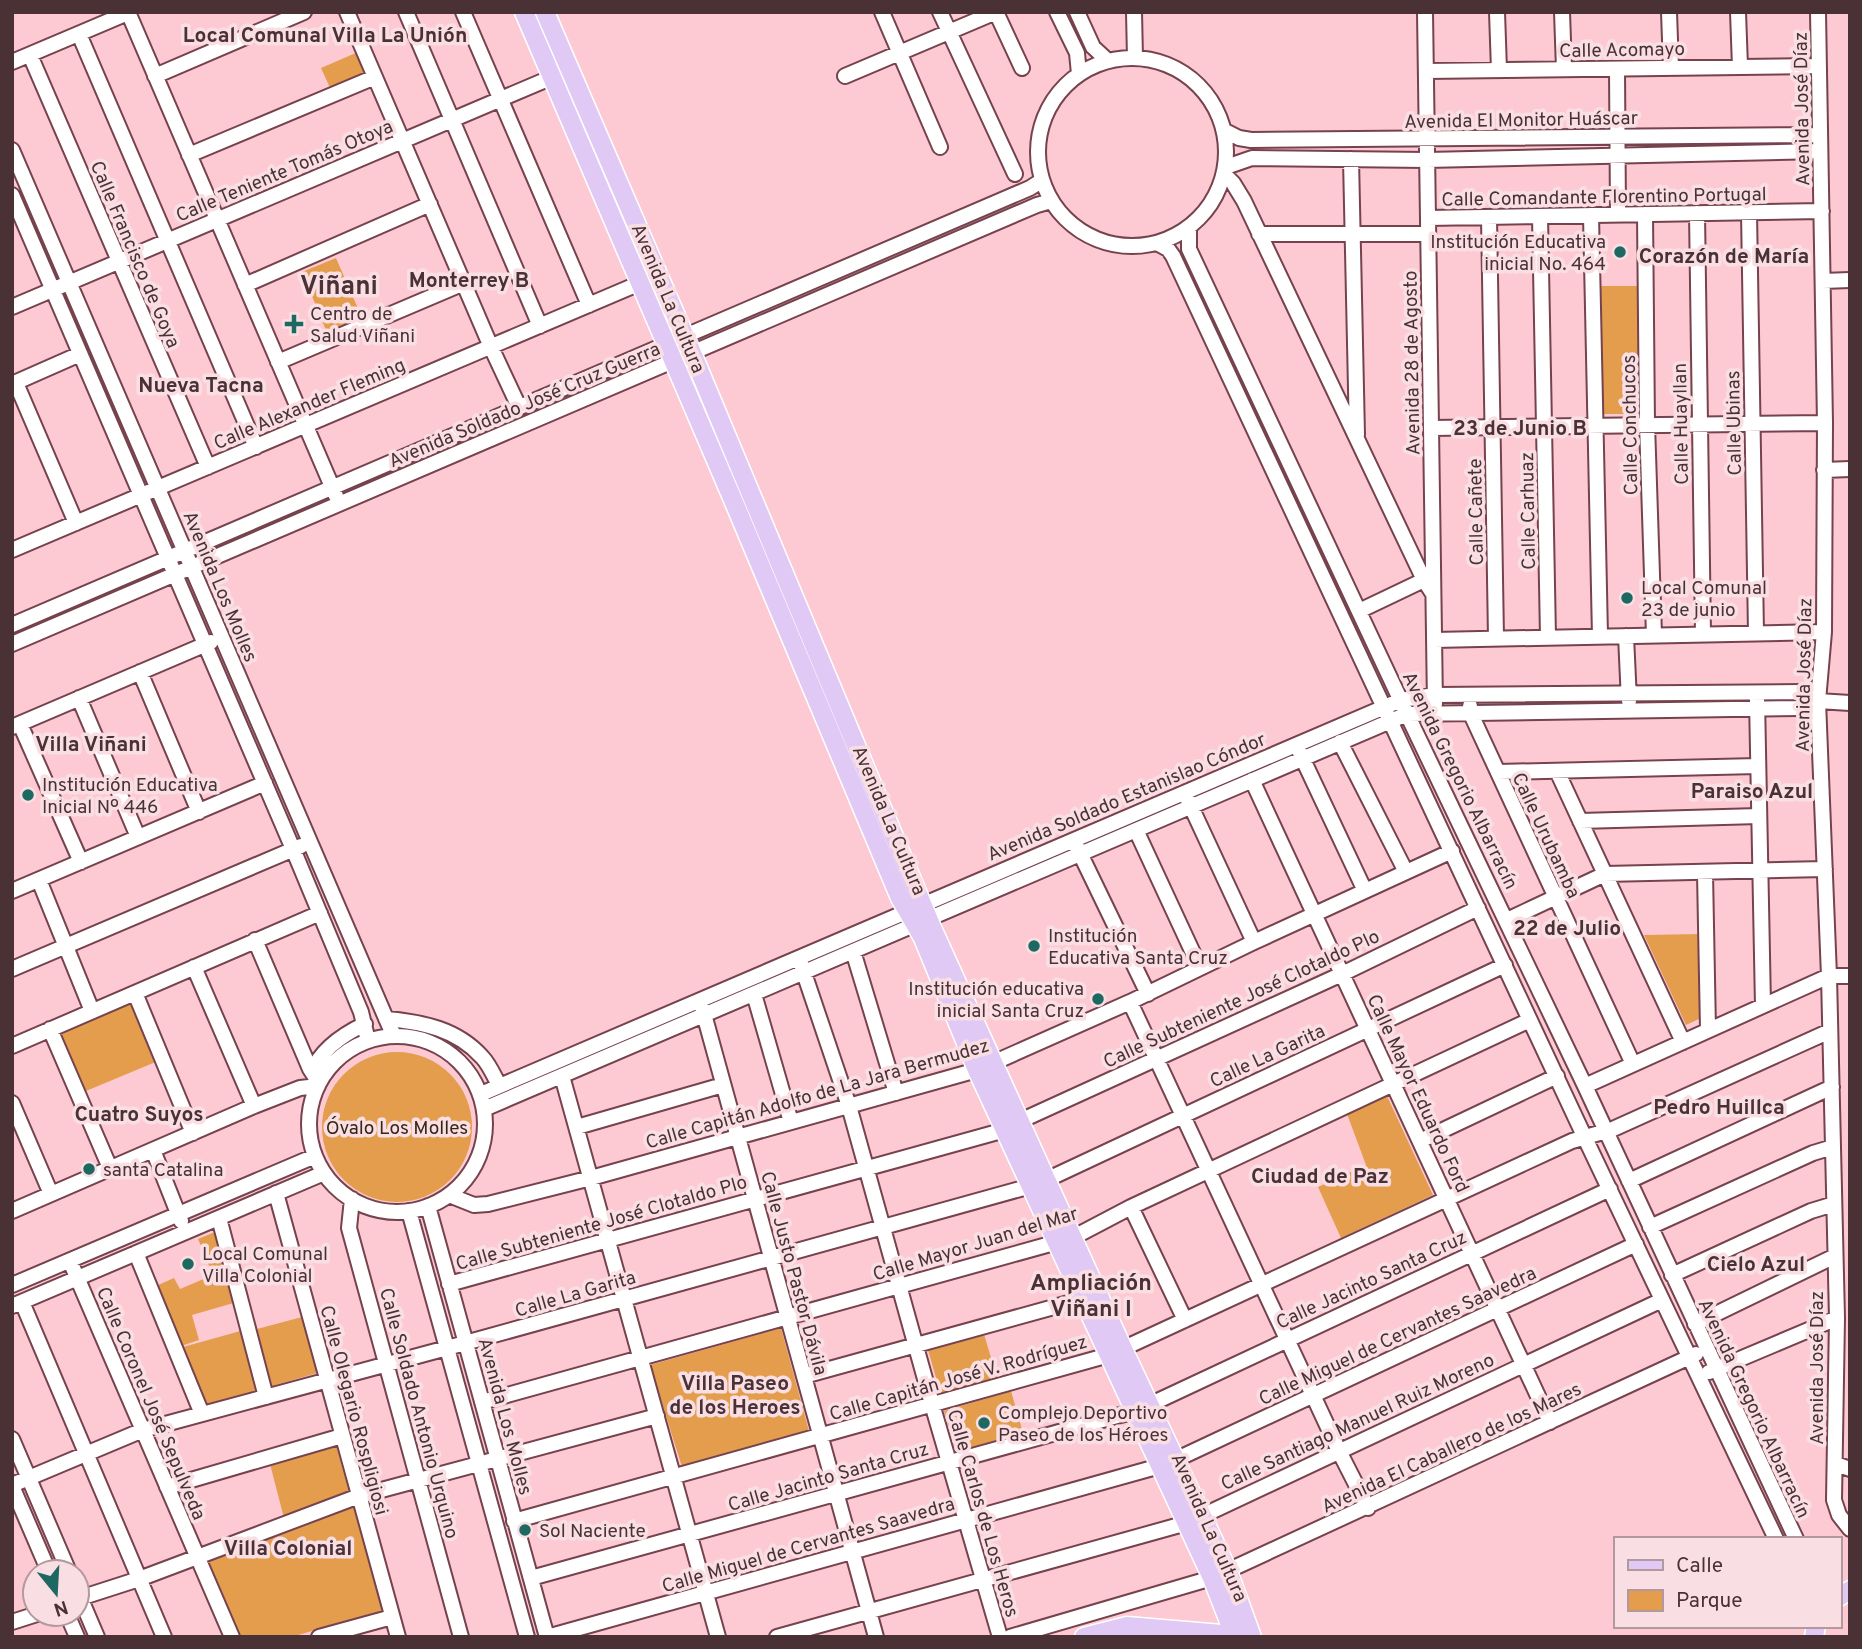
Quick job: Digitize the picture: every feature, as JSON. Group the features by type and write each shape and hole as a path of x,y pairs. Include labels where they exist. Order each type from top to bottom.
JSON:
{"main road":[{"name":"Avenida La Cultura","path":"524,12 900,898 918,915"},
{"name":"Avenida La Cultura","path":"545,12 659,275 806,627 918,915 923,938 985,1066 1246,1636"},
{"path":"789,634 806,627"},
{"name":"Avenida La Cultura","path":"1065,1240 1083,1299 1116,1352"},
{"path":"1084,1637 1127,1626 1246,1636"}],"street":[{"path":"12,62 128,12 340,504"},
{"path":"155,76 304,12"},
{"path":"347,12 519,407"},
{"path":"406,12 540,326"},
{"path":"463,12 589,305"},
{"path":"882,12 940,147"},
{"path":"940,12 1015,174"},
{"path":"845,76 996,12 1022,68"},
{"path":"1058,12 1077,52 1079,74"},
{"path":"1077,12 1093,47 1108,61"},
{"path":"1134,12 1135,58"},
{"name":"Avenida 28 de Agosto","path":"1425,12 1435,712"},
{"path":"1497,12 1499,70"},
{"path":"1562,12 1564,69"},
{"path":"1669,12 1671,68"},
{"path":"1738,12 1740,67"},
{"name":"Avenida José Díaz","path":"1818,12 1825,423 1824,632 1818,701 1829,976 1835,1256 1841,1309 1843,1467 1835,1500 1839,1515 1850,1529"},
{"path":"79,34 256,447"},
{"name":"Calle Francisco de Goya","path":"30,55 208,467"},
{"path":"1135,58 1164,63 1182,71 1197,82 1209,97 1219,113 1225,131 1225,171 1213,201 1189,227 1157,243 1121,246 1104,242 1072,225 1051,201 1041,181 1039,139 1043,120 1052,102 1064,86 1079,74 1108,61 1135,58"},
{"name":"Calle Acomayo","path":"1426,71 1819,66"},
{"name":"Calle Teniente Tomás Otoya","path":"12,307 570,69"},
{"path":"1616,69 1618,215"},
{"path":"190,155 375,77"},
{"name":"Avenida El Monitor Huáscar","path":"1225,131 1251,141 1820,135"},
{"name":"Avenida Los Molles","path":"12,150 386,1019 396,1036"},
{"name":"Avenida El Monitor Huáscar","path":"1225,171 1252,158 1427,160 1821,151"},
{"path":"1351,159 1357,440"},
{"path":"1225,171 1239,192 1433,595"},
{"name":"Avenida Soldado José Cruz Guerra","path":"12,644 340,504 1041,181"},
{"name":"Avenida Los Molles","path":"12,195 18,226 53,289 320,913 365,1024 368,1041"},
{"name":"Avenida Soldado José Cruz Guerra","path":"688,344 1051,201"},
{"path":"245,285 429,204"},
{"name":"Calle Comandante Florentino Portugal","path":"1428,218 1822,211"},
{"name":"Calle Ubinas","path":"1749,212 1756,633"},
{"name":"Calle Conchucos","path":"1645,214 1647,424 1654,635"},
{"name":"Calle Huayllan","path":"1696,214 1703,634"},
{"path":"1591,215 1600,636"},
{"name":"Calle Carhuaz","path":"1540,216 1548,637"},
{"name":"Calle Cañete","path":"1489,217 1496,638"},
{"name":"Avenida Gregorio Albarracín","path":"1189,227 1189,249 1606,1131 1716,1369 1786,1537"},
{"path":"1259,234 1428,234"},
{"name":"Avenida Gregorio Albarracín","path":"1157,243 1168,249 1173,256 1662,1300 1699,1376 1786,1537"},
{"name":"Calle Alexander Fleming","path":"13,548 659,275"},
{"path":"1823,281 1850,280"},
{"path":"278,362 464,283"},
{"name":"Avenida Soldado José Cruz Guerra","path":"12,625 519,407 670,353"},
{"path":"76,523 14,383 80,354"},
{"path":"1431,428 1825,423"},
{"path":"1824,470 1850,469"},
{"path":"1359,611 1424,580"},
{"path":"1434,639 1824,632"},
{"path":"1626,636 1629,710"},
{"path":"81,862 16,725 222,637"},
{"path":"140,673 199,812"},
{"path":"1757,692 1763,1006"},
{"name":"Avenida Soldado Estanislao Cóndor","path":"481,1094 798,957 1080,854 1391,720 1404,707 1435,695 1803,692 1818,701"},
{"name":"Calle Urubamba","path":"1470,695 1470,712 1633,1064"},
{"path":"79,698 138,837"},
{"name":"Avenida Soldado Estanislao Cóndor","path":"484,1109 853,951 918,915 1074,839 1384,706 1435,712 1470,712 1801,708 1818,701 1850,703"},
{"path":"1340,742 1406,872"},
{"path":"1296,744 1366,891"},
{"path":"1498,772 1758,766"},
{"path":"1557,771 1683,1042"},
{"name":"Calle Mayor Eduardo Ford","path":"1252,780 1550,1422"},
{"path":"12,891 265,783"},
{"path":"1184,792 1254,942"},
{"path":"1580,821 1759,816"},
{"path":"1136,830 1200,968"},
{"path":"1074,839 1148,994"},
{"path":"12,969 310,842"},
{"name":"Calle Capitán Adolfo de La Jara Bermudez","path":"449,1195 474,1205 488,1204 591,1178 985,1066 1148,994 1452,851"},
{"path":"1507,920 1605,874 1825,869"},
{"path":"1705,873 1708,1030"},
{"path":"38,880 92,1011"},
{"name":"Calle Subteniente José Clotaldo Plo","path":"450,1284 1012,1126 1342,974 1478,908"},
{"path":"12,1046 320,913"},
{"path":"255,940 316,1080"},
{"path":"853,951 896,1093"},
{"name":"Calle Carlos de Los Heros","path":"798,957 849,1105 1000,1637"},
{"name":"Calle La Garita","path":"12,1486 143,1430 447,1349 1039,1183 1505,965"},
{"path":"194,967 254,1106"},
{"path":"1585,1086 1829,976 1850,976"},
{"path":"135,993 193,1133"},
{"path":"754,994 791,1122"},
{"name":"Calle Justo Pastor Dávila","path":"699,1000 876,1637"},
{"path":"1130,1002 1368,1508"},
{"path":"386,1019 423,1022 446,1031 482,1057 499,1086"},
{"name":"Calle Mayor Juan del Mar","path":"482,1402 1065,1240 1530,1020"},
{"path":"12,1211 300,1088 316,1080 340,1057 368,1041 396,1036 419,1038 440,1047 464,1067 481,1094 485,1133 479,1157 467,1178 449,1195 428,1206 409,1211 377,1209 352,1199 337,1188 324,1173 315,1156 309,1128 316,1080 315,1065 329,1048 348,1032 365,1024"},
{"path":"50,1029 110,1168"},
{"path":"440,1047 446,1031"},
{"name":"Calle Capitán José V. Rodríguez","path":"514,1521 1116,1352 1572,1141 1606,1131 1830,1031"},
{"path":"562,1076 718,1637"},
{"path":"1420,1141 1556,1076"},
{"path":"577,1128 723,1085"},
{"path":"1629,1181 1832,1087"},
{"path":"12,1103 51,1194"},
{"path":"1650,1227 1813,1153 1833,1147"},
{"path":"153,1150 186,1232"},
{"path":"12,1285 315,1156"},
{"path":"164,1637 17,1304 324,1173"},
{"name":"Calle Jacinto Santa Cruz","path":"531,1578 1142,1408 1610,1189"},
{"name":"Calle Olegario Rospligiosi","path":"276,1193 398,1637"},
{"name":"Calle Soldado Antonio Urquino","path":"352,1199 349,1228 461,1637"},
{"path":"1672,1275 1811,1211 1834,1204"},
{"name":"Avenida Los Molles","path":"428,1206 547,1637"},
{"path":"1131,1207 1185,1320"},
{"name":"Avenida Los Molles","path":"409,1211 527,1637"},
{"path":"219,1217 266,1397"},
{"name":"Calle Miguel de Cervantes Saavedra","path":"547,1637 1168,1463 1636,1244"},
{"path":"136,1253 202,1414"},
{"path":"1695,1324 1835,1256"},
{"name":"Calle Coronel José Sepulveda","path":"70,1261 232,1637"},
{"path":"804,1376 1083,1299"},
{"name":"Calle Santiago Manuel Ruiz Moreno","path":"777,1637 1194,1519 1662,1300"},
{"path":"1699,1376 1841,1309"},
{"name":"Avenida El Caballero de los Mares","path":"1010,1637 1220,1575 1706,1349"},
{"path":"91,1592 139,1579 359,1496 657,1416"},
{"path":"167,1487 342,1436"},
{"path":"12,1439 63,1558"},
{"path":"12,1486 43,1558"},
{"path":"319,1637 392,1617"}],"green space":[{"path":"358,52 368,75 331,90 321,68"},
{"path":"336,258 363,320 328,335 302,272"},
{"path":"1600,286 1640,286 1641,414 1601,414"},
{"path":"1702,934 1703,1017 1686,1025 1644,935"},
{"path":"132,1003 158,1061 86,1091 60,1032"},
{"name":"Óvalo Los Molles","path":"397,1052 426,1058 450,1074 466,1098 472,1127 466,1156 450,1180 426,1196 397,1202 368,1196 344,1180 328,1156 322,1127 328,1098 344,1074 368,1058"},
{"path":"1387,1096 1433,1195 1341,1238 1318,1187 1366,1165 1347,1114"},
{"path":"215,1232 237,1302 192,1315 199,1340 181,1346 156,1286 174,1278 180,1289 213,1275 198,1239"},
{"path":"302,1317 317,1373 272,1386 257,1329"},
{"path":"781,1328 809,1431 682,1467 650,1365"},
{"path":"244,1330 260,1390 206,1404 183,1347"},
{"path":"984,1334 997,1378 941,1395 928,1350"},
{"name":"Complejo Deportivo Paseo de los Héroes","path":"1011,1391 1024,1436 957,1455 944,1411"},
{"path":"336,1445 349,1492 284,1518 270,1464"},
{"path":"353,1505 383,1611 291,1637 240,1637 207,1560"}],"place":[{"name":"Institución Educativa inicial No. 464","path":"1620,252"},
{"name":"Centro de Salud Viñani","path":"294,324"},
{"name":"Local Comunal 23 de junio","path":"1627,598"},
{"name":"Institución Educativa Inicial Nº 446","path":"28,795"},
{"name":"Institución Educativa Santa Cruz","path":"1034,946"},
{"name":"Institución educativa inicial Santa Cruz","path":"1098,999"},
{"name":"santa Catalina","path":"89,1169"},
{"name":"Local Comunal Villa Colonial","path":"188,1264"},
{"name":"Complejo Deportivo Paseo de los Héroes","path":"984,1423"},
{"name":"Sol Naciente","path":"525,1530"}],"district":[{"name":"Local Comunal Villa La Unión","path":"325,35"},
{"name":"Corazón de María","path":"1724,256"},
{"name":"Monterrey B","path":"469,280"},
{"name":"Viñani","path":"339,285"},
{"name":"Nueva Tacna","path":"201,385"},
{"name":"23 de Junio B","path":"1520,428"},
{"name":"Villa Viñani","path":"91,744"},
{"name":"Paraiso Azul","path":"1752,791"},
{"name":"22 de Julio","path":"1567,928"},
{"name":"Pedro Huillca","path":"1719,1107"},
{"name":"Cuatro Suyos","path":"139,1114"},
{"name":"Ciudad de Paz","path":"1320,1176"},
{"name":"Cielo Azul","path":"1756,1264"},
{"name":"Ampliación Viñani I","path":"1091,1295"},
{"name":"Villa Paseo de los Heroes","path":"735,1395"},
{"name":"Villa Colonial","path":"288,1548"}]}
